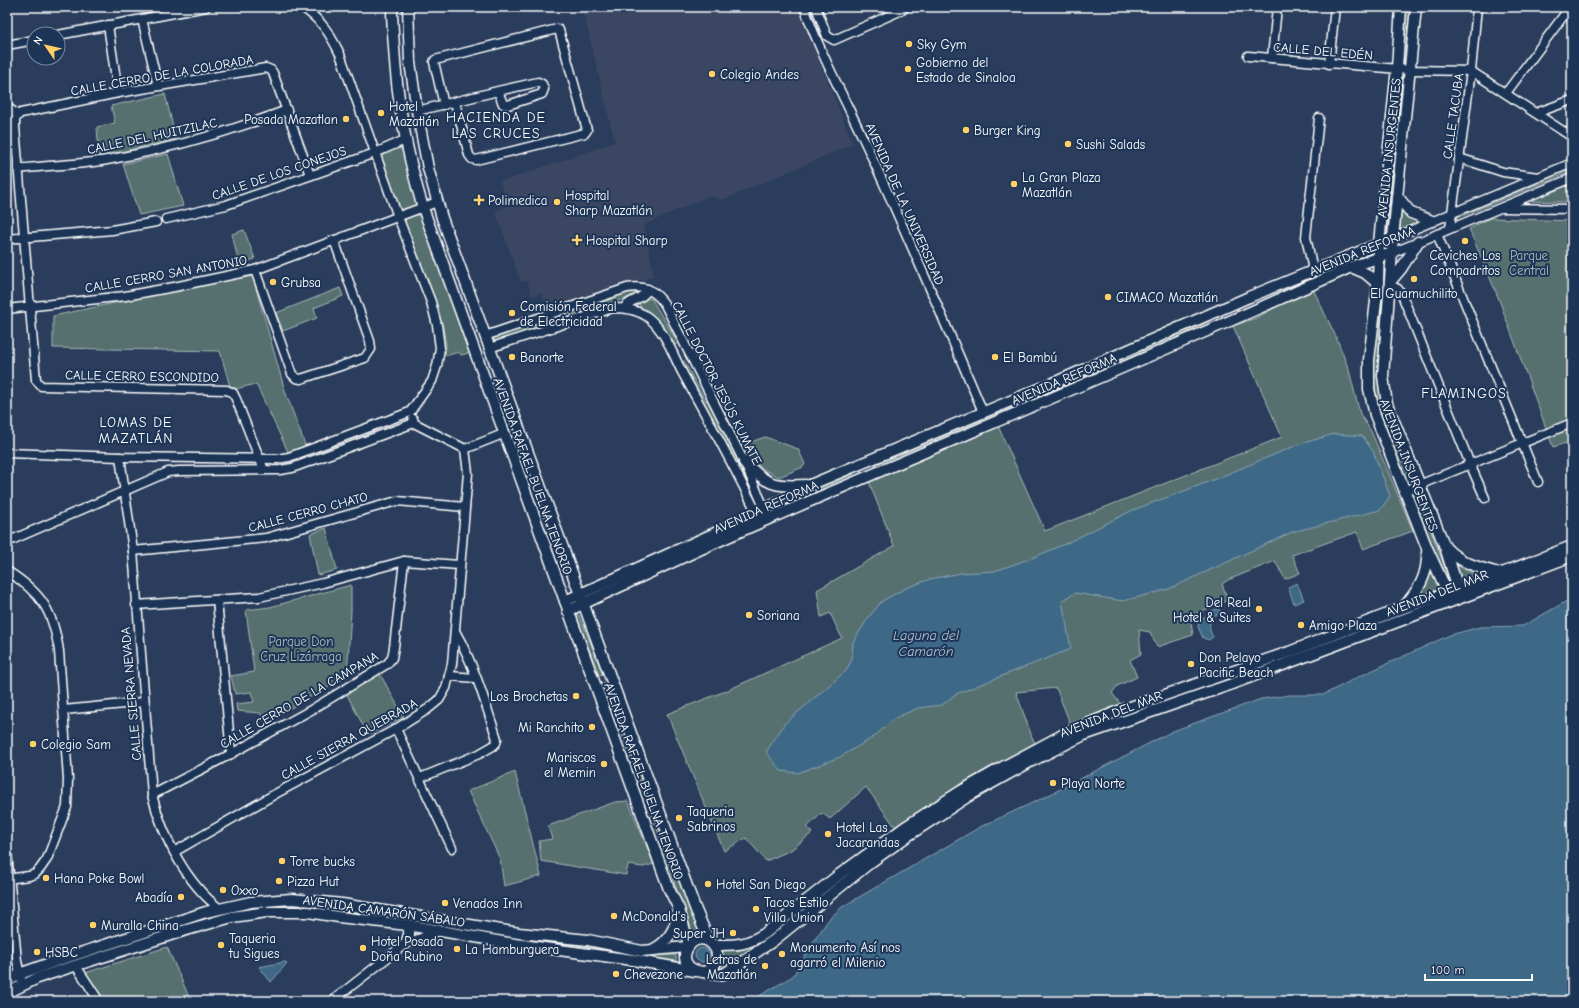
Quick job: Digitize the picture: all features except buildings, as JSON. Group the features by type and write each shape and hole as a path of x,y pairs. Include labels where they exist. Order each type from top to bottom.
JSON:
{"main road":[{"name":"AVENIDA RAFAEL BUELNA TENORIO","path":"392,7 395,72 399,106 405,140 423,208 503,434 670,889 679,909 688,946"},
{"name":"AVENIDA RAFAEL BUELNA TENORIO","path":"408,7 410,62 417,111 437,202 484,336 692,901 711,943"},
{"name":"AVENIDA INSURGENTES","path":"1401,7 1379,243 1378,284 1369,360 1369,389 1375,415 1427,548 1454,595"},
{"name":"AVENIDA INSURGENTES","path":"1416,7 1393,238 1383,365 1385,397 1445,547 1454,595"},
{"path":"1398,197 1411,213 1432,221"},
{"name":"AVENIDA REFORMA","path":"763,516 810,485 1313,270 1393,238"},
{"path":"1390,284 1418,242"},
{"name":"AVENIDA REFORMA","path":"567,606 763,516 1112,373 1351,267 1392,253"},
{"path":"1351,267 1365,272 1378,284"},
{"path":"1293,279 1296,292"},
{"path":"1227,308 1232,320"},
{"path":"744,462 758,475 772,484 784,486 810,485"},
{"name":"AVENIDA DEL MAR","path":"711,943 737,945 751,942 764,934 840,874 905,827 996,770 1068,732 1116,712 1290,652 1403,608 1454,595 1499,573 1572,546"},
{"path":"1445,547 1452,554 1467,563 1499,573"},
{"path":"1403,608 1412,597 1424,577 1426,570 1427,548"},
{"name":"AVENIDA DEL MAR","path":"700,971 720,975 745,961 871,862 909,835 967,797 1030,762 1084,735 1235,683 1454,595 1572,556"},
{"name":"AVENIDA CAMARÓN SÁBALO","path":"7,981 20,974 190,917 252,902 292,899 342,904 519,933 588,940 642,951 688,946"},
{"path":"653,950 662,945 670,934 677,920 679,909"},
{"name":"AVENIDA CAMARÓN SÁBALO","path":"7,993 40,977 206,924 232,917 267,912 308,912 407,925 515,944 633,960 700,971"},
{"path":"405,944 410,933 407,925"},
{"path":"698,940 711,943 718,955 714,966 700,971 691,968 686,961 688,946 698,940"}],"street":[{"path":"66,33 206,7"},
{"path":"7,453 120,457 260,459 289,457 410,412 432,381 438,366 440,348 437,325 430,302 340,54 330,33 316,17 302,7"},
{"name":"AVENIDA DE LA UNIVERSIDAD","path":"804,7 836,84 854,118 919,263 983,412"},
{"path":"816,7 826,36 834,40 902,10 905,7"},
{"path":"1272,58 1277,7"},
{"path":"1329,64 1335,7"},
{"name":"CALLE TACUBA","path":"1450,228 1471,71 1477,7"},
{"path":"1506,93 1570,7"},
{"path":"142,19 158,86"},
{"path":"108,25 118,93"},
{"path":"444,105 435,61 558,29 587,130 585,133 476,160 472,159 469,155 455,102"},
{"path":"7,45 26,41"},
{"name":"CALLE DEL EDÉN","path":"1248,56 1329,64 1396,68"},
{"name":"CALLE CERRO DE LA COLORADA","path":"18,115 21,113 118,93 266,68 271,70 273,73 310,176"},
{"name":"AVENIDA INSURGENTES","path":"1396,68 1410,70"},
{"path":"1410,70 1471,71 1572,137"},
{"path":"417,111 498,90 538,82 542,84 544,89 542,94 505,106 498,90"},
{"path":"1536,113 1572,100"},
{"path":"7,107 18,115 15,120 25,237 28,307"},
{"name":"CALLE DEL HUITZILAC","path":"19,169 88,163 138,154 216,135 287,110"},
{"path":"1313,270 1306,237 1319,118"},
{"name":"CALLE DE LOS CONEJOS","path":"166,219 226,205 375,153 405,140"},
{"path":"1459,158 1503,172 1539,177"},
{"name":"AVENIDA REFORMA","path":"1393,238 1572,163"},
{"name":"AVENIDA REFORMA","path":"1392,253 1572,178"},
{"name":"CALLE CERRO SAN ANTONIO","path":"7,309 125,296 255,270 437,202"},
{"path":"1500,208 1572,209"},
{"path":"7,239 112,230 156,222"},
{"path":"1437,234 1538,482"},
{"path":"255,270 292,374 296,378 302,379 366,358 371,349 370,341 334,240"},
{"path":"1390,284 1398,289 1402,295 1485,498"},
{"path":"484,336 627,288 641,287 648,289 645,294 628,303 624,308"},
{"name":"CALLE DOCTOR JESÚS KUMATE","path":"648,289 654,292 665,305 744,462 763,516"},
{"name":"CALLE CERRO ESCONDIDO","path":"28,307 36,380 38,384 41,386 227,390 233,393 236,399 264,470"},
{"name":"CALLE DOCTOR JESÚS KUMATE","path":"489,348 613,308 624,308 639,312 650,318 657,326 763,516"},
{"path":"676,361 689,354"},
{"path":"410,412 414,423 465,449 503,434"},
{"path":"7,542 152,479 174,472 280,470 292,468 414,423"},
{"path":"1404,491 1572,423"},
{"path":"7,446 23,453"},
{"name":"CALLE SIERRA QUEBRADA","path":"174,852 277,793 396,729 428,709 439,700 446,688 450,676 455,631 459,565 468,473 465,449"},
{"name":"CALLE SIERRA NEVADA","path":"120,457 133,551 136,605 152,795 157,816 174,852 196,886 206,898 220,909"},
{"name":"CALLE CERRO CHATO","path":"133,551 266,538 397,501 465,507"},
{"path":"136,605 259,598 323,583 404,561 459,565"},
{"name":"CALLE CERRO DE LA CAMPANA","path":"152,795 311,710 387,664 392,658 394,647 404,561"},
{"path":"7,571 25,582 37,594 46,607 56,632 64,710 68,779 67,807 47,859 35,874 8,879"},
{"path":"217,600 231,754"},
{"path":"420,778 479,754 493,746 497,739 476,678 461,641 455,631"},
{"path":"450,676 476,678"},
{"path":"64,710 144,702"},
{"path":"396,729 452,848"},
{"path":"7,852 8,879 22,986"},
{"path":"332,1001 405,944 442,932 445,920"},
{"path":"76,966 99,1001"}],"shaded area":[{"name":"Colegio Andes","path":"582,7 797,7 853,144 723,200 709,196 644,225 654,276 550,314 542,293 532,296 527,281 521,282 495,211 508,206 500,182 615,142"}],"green space":[{"path":"1403,7 1410,7 1405,61 1404,64 1400,64"},
{"path":"1401,73 1404,74 1404,77 1390,234 1387,230 1390,192 1387,188"},
{"path":"165,94 176,139 99,157 97,127 115,123 111,106"},
{"path":"399,148 403,149 417,202 414,206 401,210 396,207 380,157 384,152"},
{"path":"168,154 183,206 139,215 123,164"},
{"path":"1572,165 1572,171 1455,219 1454,213"},
{"path":"1572,184 1572,202 1526,201"},
{"path":"1404,211 1418,223 1400,231 1401,213"},
{"path":"418,214 469,353 461,355 459,352 445,356 446,344 443,327 404,225 406,218"},
{"name":"Parque Central","path":"1490,218 1572,221 1572,441 1553,447 1498,297 1469,229"},
{"path":"244,230 255,259 239,264 232,234"},
{"path":"1387,254 1378,359 1382,396 1411,475 1403,477 1376,399 1373,362 1381,255"},
{"path":"252,274 285,391 307,450 290,456 256,384 231,390 220,351 53,348 53,316"},
{"path":"340,288 343,296 314,308 317,318 283,331 276,313"},
{"path":"1314,291 1337,339 1349,370 1360,414 1371,431 1413,531 1363,549 1357,532 1292,555 1300,573 1285,579 1275,561 1228,580 1222,584 1228,600 1190,616 1193,635 1157,647 1150,632 1139,630 1141,654 1130,660 1137,677 1117,686 1112,693 1123,707 1072,728 1056,688 1016,692 1036,745 896,828 866,787 830,819 822,813 807,827 812,833 791,850 766,861 746,838 724,851 667,714 728,690 842,638 830,613 821,617 817,590 894,546 869,482 998,426 1045,531 1282,437 1233,326 1256,318 1304,292"},
{"path":"629,292 635,292 638,294 573,317 570,314 601,304 604,301"},
{"path":"651,298 678,343 675,345 670,344 653,318 640,306 638,302"},
{"path":"1218,315 1220,316 1189,331 1185,335 1057,392 1055,388"},
{"path":"553,316 556,319 529,331 496,342 492,338 494,337"},
{"path":"684,361 705,400 713,405 757,498 756,501 754,500 681,362"},
{"path":"1046,389 1047,393 873,466 872,464"},
{"path":"765,437 798,449 805,464 803,467 779,477 756,464 741,442 744,440 748,443"},
{"path":"850,474 854,474 814,492 814,494 777,510 776,508 776,506"},
{"path":"1412,492 1416,493 1451,583 1446,584 1410,496"},
{"path":"326,528 337,570 318,575 310,534"},
{"path":"1452,563 1478,576 1477,578 1457,584"},
{"path":"1431,570 1441,590 1418,598 1416,597 1428,571"},
{"name":"Parque Don Cruz Lizárraga","path":"351,585 347,677 265,722 260,713 237,711 236,704 254,702 251,692 235,694 231,676 254,672 246,610 270,607"},
{"path":"576,615 579,615 603,674 599,675"},
{"path":"380,674 404,717 368,735 346,693"},
{"path":"603,683 606,683 703,937 690,941 682,908 662,843"},
{"path":"515,772 541,876 504,886 500,859 468,791"},
{"path":"628,801 654,864 643,867 628,865 626,875 541,861 539,841 552,839 548,826 615,802"},
{"path":"809,902 815,902 778,933 724,970 715,973 720,961 722,950 733,950"},
{"path":"463,927 644,955 676,955 676,961 461,930"},
{"path":"167,947 189,997 181,1001 147,1001 145,999 139,1001 104,1001 85,973"}],"water":[{"name":"Laguna del Camarón","path":"1334,434 1362,436 1373,451 1390,496 1380,510 1292,532 1169,589 1123,601 1075,593 1062,601 1071,649 956,694 942,705 918,708 895,718 874,737 840,757 798,773 781,771 766,752 785,723 846,671 852,659 853,642 868,618 882,601 904,589 930,579 961,573 995,571 1032,558 1067,543 1133,510 1203,484 1300,444"},
{"path":"1297,583 1304,600 1294,604 1288,587"},
{"path":"1572,598 1572,1001 756,1001 756,998 793,976 813,942 829,919 842,907 980,827 1045,797 1173,731 1261,699 1290,695 1323,695 1358,677 1450,635 1480,627 1523,626"},
{"path":"1217,609 1221,612 1211,618 1210,623 1210,630 1213,637 1209,640 1203,638 1198,627 1200,616 1205,618 1209,612"},
{"path":"699,948 705,948 709,952 709,958 705,962 699,962 695,958 695,952"},
{"path":"285,962 287,963 271,982 259,967"}],"place":[{"name":"Sky Gym","path":"909,44"},
{"name":"Gobierno del Estado de Sinaloa","path":"908,69"},
{"name":"Colegio Andes","path":"712,74"},
{"name":"Hotel Mazatlán","path":"381,113"},
{"name":"Posada Mazatlan","path":"346,119"},
{"name":"Burger King","path":"966,130"},
{"name":"Sushi Salads","path":"1068,144"},
{"name":"La Gran Plaza Mazatlán","path":"1014,184"},
{"name":"Polimedica","path":"479,200"},
{"name":"Hospital Sharp Mazatlán","path":"557,202"},
{"name":"Hospital Sharp","path":"577,240"},
{"name":"Ceviches Los Compadritos","path":"1465,241"},
{"name":"El Guamuchilito","path":"1414,279"},
{"name":"Grubsa","path":"273,282"},
{"name":"CIMACO Mazatlán","path":"1108,297"},
{"name":"Comisión Federal de Electricidad","path":"512,313"},
{"name":"Banorte","path":"512,357"},
{"name":"El Bambú","path":"995,357"},
{"name":"Del Real Hotel & Suites","path":"1259,609"},
{"name":"Soriana","path":"749,615"},
{"name":"Amigo Plaza","path":"1301,625"},
{"name":"Don Pelayo Pacific Beach","path":"1191,664"},
{"name":"Los Brochetas","path":"576,696"},
{"name":"Mi Ranchito","path":"592,727"},
{"name":"Colegio Sam","path":"33,744"},
{"name":"Mariscos el Memin","path":"604,764"},
{"name":"Playa Norte","path":"1053,783"},
{"name":"Taqueria Sabrinos","path":"679,818"},
{"name":"Hotel Las Jacarandas","path":"828,834"},
{"name":"Torre bucks","path":"282,861"},
{"name":"Hana Poke Bowl","path":"46,878"},
{"name":"Pizza Hut","path":"279,881"},
{"name":"Hotel San Diego","path":"708,884"},
{"name":"Oxxo","path":"223,890"},
{"name":"Abadía","path":"181,897"},
{"name":"Venados Inn","path":"445,903"},
{"name":"Tacos Estilo Villa Union","path":"756,909"},
{"name":"McDonald's","path":"614,916"},
{"name":"Muralla China","path":"93,925"},
{"name":"Super JH","path":"733,933"},
{"name":"Taqueria tu Sigues","path":"221,945"},
{"name":"Hotel Posada Doña Rubino","path":"363,948"},
{"name":"La Hamburguera","path":"457,949"},
{"name":"HSBC","path":"37,952"},
{"name":"Monumento Así nos agarró el Milenio","path":"782,954"},
{"name":"Letras de Mazatlán","path":"765,966"},
{"name":"Chevezone","path":"616,974"}],"district":[{"name":"HACIENDA DE LAS CRUCES","path":"496,126"},
{"name":"FLAMINGOS","path":"1464,393"},
{"name":"LOMAS DE MAZATLÁN","path":"136,430"}]}
